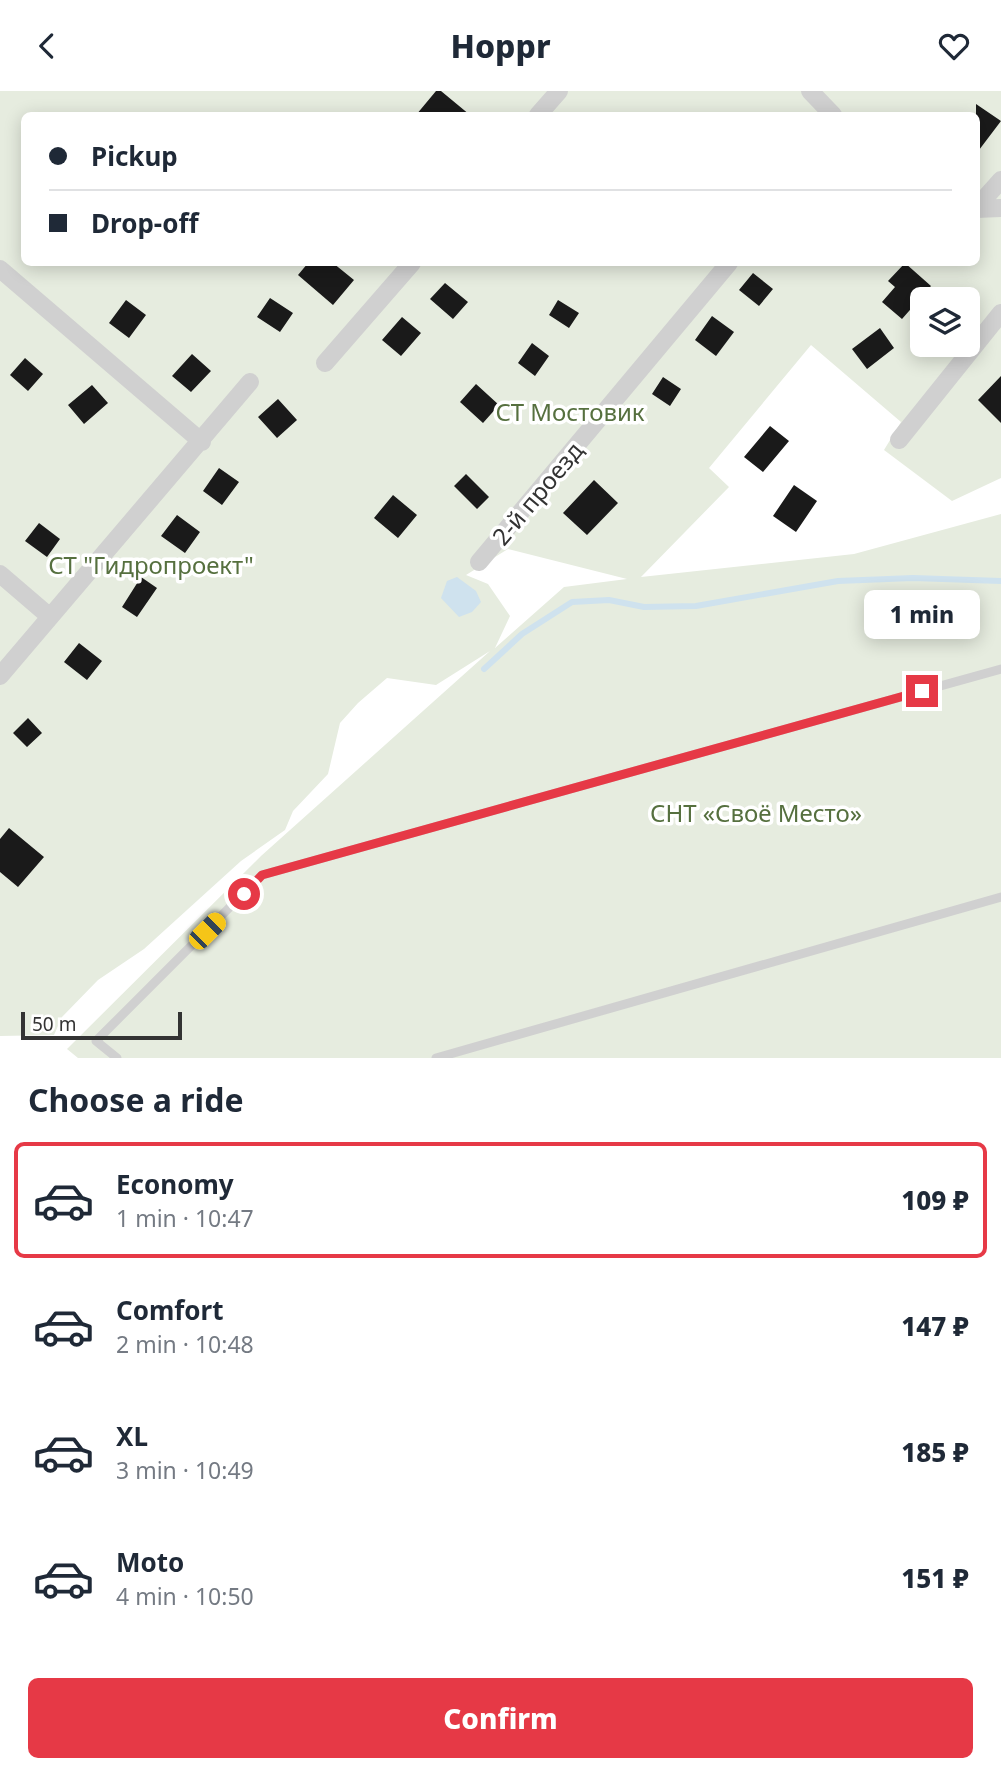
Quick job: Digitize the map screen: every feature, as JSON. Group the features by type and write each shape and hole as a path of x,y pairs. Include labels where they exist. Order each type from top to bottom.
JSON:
{"street":[{"path":"541,112 559,91"},
{"path":"810,91 830,112"},
{"path":"980,204 1001,180"},
{"path":"980,208 1001,208"},
{"path":"325,363 409,266"},
{"name":"2-й проезд","path":"479,562 726,266"},
{"path":"0,268 202,442"},
{"path":"899,440 1001,313"},
{"path":"0,676 49,616 202,442 250,382"},
{"path":"0,575 49,616"}],"lane":[{"path":"117,1058 96,1041 262,875 1001,669"},
{"path":"436,1058 1001,897"}],"green space":[{"path":"0,91 1001,91 1001,478 952,501 884,450 901,422 811,345 709,468 729,487 641,577 854,554 1001,514 1001,1058 78,1058 67,1049 261,856 490,651 436,685 387,678 340,723 328,774 293,811 285,830 241,861 144,949 98,980 62,1017 54,1035 0,1036","holes":["508,549 627,579 564,587 495,648 510,616 488,584 466,575"]}],"water":[{"path":"457,577 476,591 481,602 472,612 459,617 441,598 447,581"}],"building":[{"path":"436,91 441,91 466,112 418,112"},
{"path":"976,104 1001,121 980,149 980,112 976,112"},
{"path":"306,266 337,266 354,280 333,305 298,275"},
{"path":"902,266 908,266 931,286 910,287 910,310 902,319 882,302 895,287 888,281"},
{"path":"753,273 773,289 759,306 739,290"},
{"path":"445,283 468,302 453,319 430,299"},
{"path":"270,298 293,313 280,332 257,317"},
{"path":"126,300 146,315 129,338 109,323"},
{"path":"558,300 579,313 569,328 549,315"},
{"path":"712,316 734,332 716,356 695,340"},
{"path":"402,317 421,333 401,356 382,340"},
{"path":"880,328 894,348 867,369 852,349"},
{"path":"532,343 549,356 535,376 518,363"},
{"path":"192,354 211,371 191,392 172,376"},
{"path":"25,358 43,374 28,391 10,375"},
{"path":"1001,376 1001,423 978,400"},
{"path":"663,377 681,389 670,406 652,394"},
{"path":"476,384 499,405 483,423 460,402"},
{"path":"92,385 108,403 84,424 68,405"},
{"path":"278,399 297,420 277,438 258,417"},
{"path":"770,426 789,441 763,472 744,457"},
{"path":"219,468 239,482 222,505 203,491"},
{"path":"466,474 489,497 477,509 454,486"},
{"path":"594,480 618,503 587,535 563,513"},
{"path":"794,485 817,501 796,532 773,516"},
{"path":"393,495 417,515 398,538 374,518"},
{"path":"177,515 200,532 185,553 161,536"},
{"path":"39,523 60,539 47,557 25,541"},
{"path":"141,577 157,588 137,617 122,607"},
{"path":"79,643 102,661 87,680 64,662"},
{"path":"28,718 42,733 27,747 13,733"},
{"path":"9,828 44,857 18,887 0,872 0,839"}],"waterway":[{"path":"484,669 522,634 572,602 609,600 644,607 696,606 838,581 913,578 1001,581"}],"route":[{"path":"244,894 262,875 922,691"}],"park label":[{"name":"СТ Мостовик","path":"570,411"},
{"name":"СТ \"Гидропроект\"","path":"151,564"},
{"name":"СНТ «Своё Место»","path":"756,812"}]}
